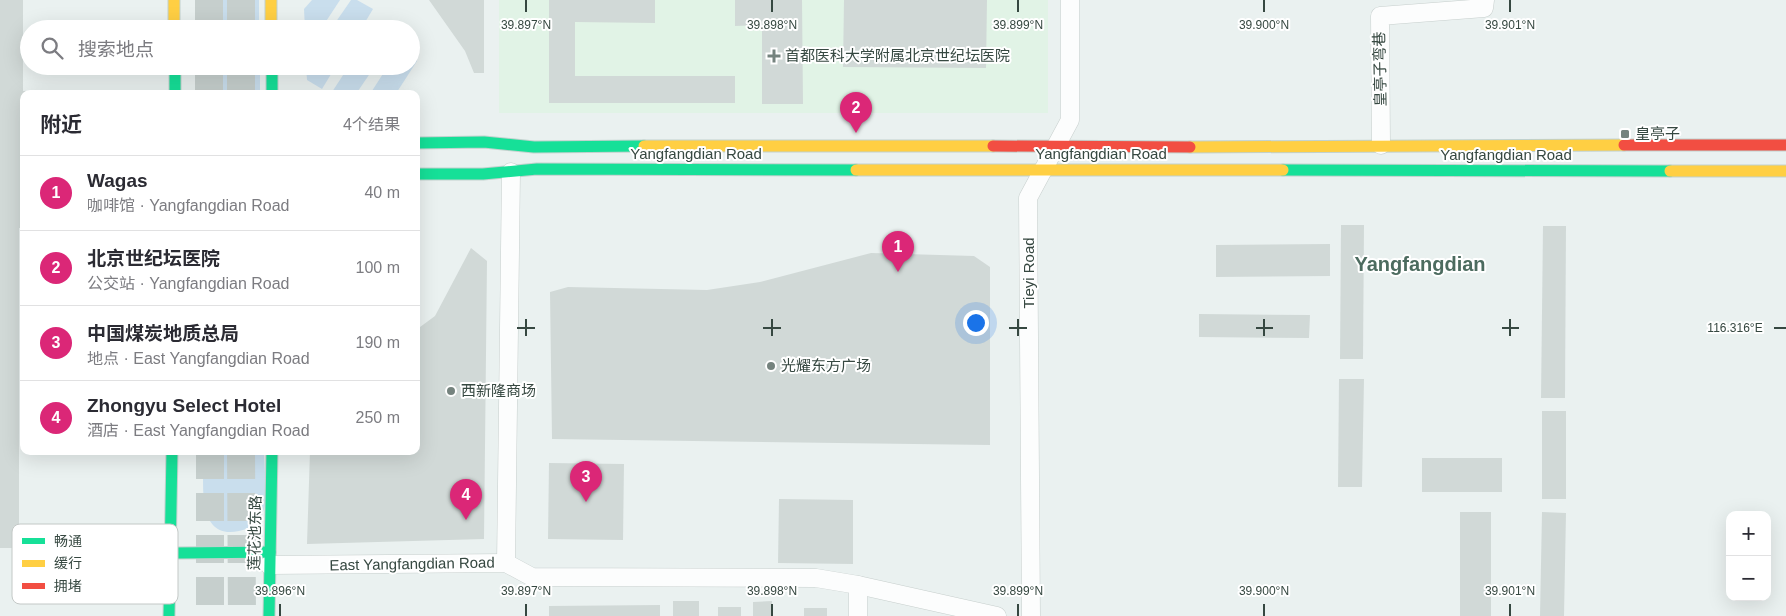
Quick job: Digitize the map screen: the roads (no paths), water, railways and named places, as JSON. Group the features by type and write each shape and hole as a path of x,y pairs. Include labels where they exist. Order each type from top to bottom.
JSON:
{"main road":[{"path":"174,0 174,20"},
{"path":"271,0 272,20"},
{"path":"174,75 175,90"},
{"path":"272,75 272,90"},
{"name":"Yangfangdian Road","path":"420,143 484,142 534,147 1786,145"},
{"name":"Yangfangdian Road","path":"420,174 483,174 537,169 1786,171"},
{"path":"170,524 172,455"},
{"path":"177,455 177,524"},
{"name":"莲花池东路","path":"269,616 272,455"},
{"path":"178,553 270,558"}],"street":[{"name":"Tieyi Road","path":"1031,616 1028,198 1070,120 1070,0"},
{"name":"皇亭子弯巷","path":"1381,145 1380,16 1484,8 1485,0"},
{"path":"506,563 511,172"},
{"name":"East Yangfangdian Road","path":"270,558 506,563 532,577 816,578 858,585 996,616"},
{"path":"858,585 858,616"}],"tunnel":[{"path":"209,0 209,20"},
{"path":"241,0 241,20"},
{"path":"209,75 209,90"},
{"path":"241,75 241,90"},
{"path":"210,455 210,616"},
{"path":"241,455 242,616"}],"place":[{"name":"首都医科大学附属北京世纪坛医院","path":"774,56"},
{"name":"北京世纪坛医院","path":"856,133"},
{"name":"皇亭子","path":"1625,134"},
{"name":"Wagas","path":"898,272"},
{"name":"光耀东方广场","path":"771,366"},
{"name":"西新隆商场","path":"451,391"},
{"name":"中国煤炭地质总局","path":"586,502"},
{"name":"Zhongyu Select Hotel","path":"466,520"}],"district":[{"name":"Yangfangdian","path":"1420,264"}]}
